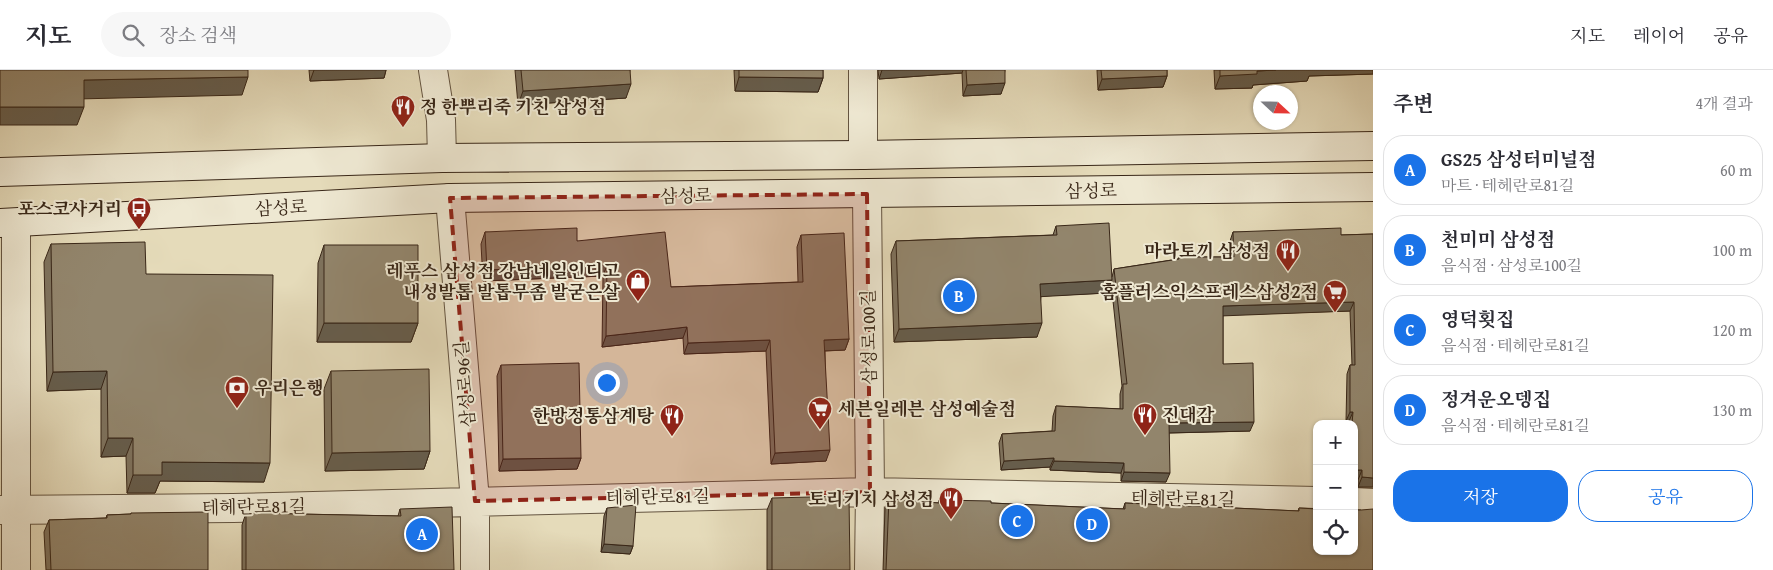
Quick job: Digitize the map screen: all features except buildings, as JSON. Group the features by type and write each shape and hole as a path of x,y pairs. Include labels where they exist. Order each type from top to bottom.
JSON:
{"main road":[{"path":"433,70 441,120 442,158"},
{"path":"863,70 863,155"},
{"path":"0,172 442,158 863,155 1373,146"},
{"name":"삼성로","path":"8,223 450,198 1373,186"},
{"name":"삼성로100길","path":"867,194 870,492 868,570"},
{"name":"삼성로96길","path":"450,198 475,501 475,570"},
{"path":"8,223 9,510 16,570"},
{"name":"테헤란로81길","path":"9,510 232,508 870,492 1313,502"},
{"path":"1358,502 1373,502"}],"highlighted area":[{"path":"867,194 870,492 475,501 450,198"}],"place":[{"name":"정 한뿌리죽 키친 삼성점","path":"403,128"},
{"name":"포스코사거리","path":"139,230"},
{"name":"마라토끼 삼성점","path":"1288,272"},
{"name":"천미미 삼성점","path":"959,296"},
{"name":"레푸스 삼성점 강남네일인디고 내성발톱 발톱무좀 발굳은살","path":"638,302"},
{"name":"홈플러스익스프레스삼성2점","path":"1335,313"},
{"name":"우리은행","path":"237,409"},
{"name":"세븐일레븐 삼성예술점","path":"820,430"},
{"name":"진대감","path":"1145,436"},
{"name":"한방정통삼계탕","path":"672,437"},
{"name":"토리키치 삼성점","path":"951,520"},
{"name":"영덕횟집","path":"1017,521"},
{"name":"정겨운오뎅집","path":"1092,524"},
{"name":"GS25 삼성터미널점","path":"422,534"}]}
